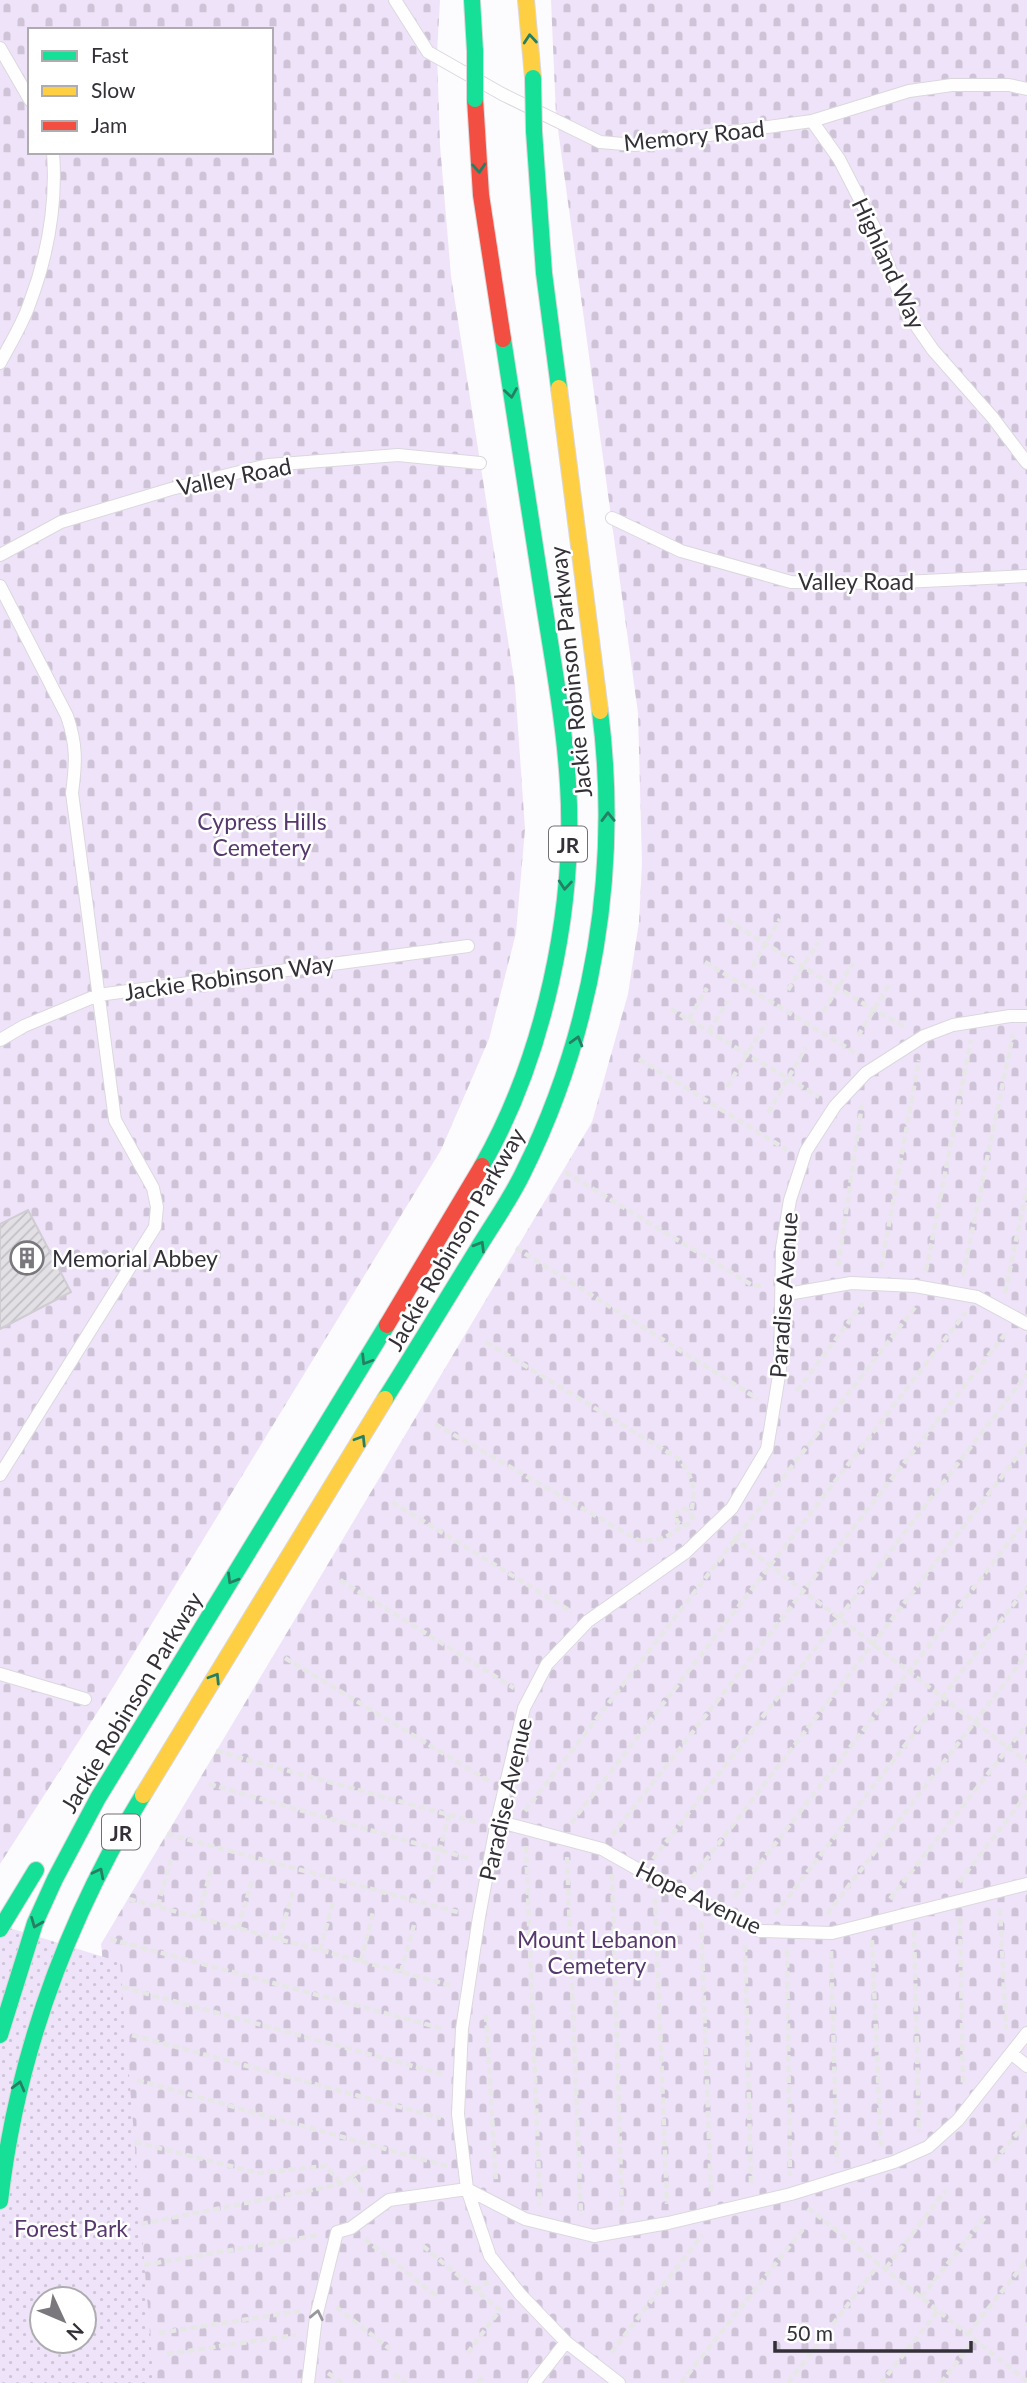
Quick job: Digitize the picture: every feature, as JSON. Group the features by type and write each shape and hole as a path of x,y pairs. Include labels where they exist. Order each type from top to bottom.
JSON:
{"highway":[{"name":"Jackie Robinson Parkway","path":"0,2035 35,1923 77,1837 491,1151 524,1075 555,966 567,867 568,783 556,683 481,195 472,0"},
{"name":"Jackie Robinson Parkway","path":"0,2201 16,2095 29,2048 60,1958 90,1891 148,1787 515,1188 549,1118 578,1038 603,915 607,871 605,749 544,274 526,0"},
{"path":"0,1929 51,1850 125,1755"}],"lane":[{"name":"Memory Road","path":"395,0 428,52 502,94 600,142 635,145 813,121 909,91 953,85 1009,85 1027,89"},
{"path":"0,48 28,97"},
{"name":"Highland Way","path":"813,121 839,159 874,227 906,311 933,350 993,418 1027,463"},
{"path":"0,363 29,306 52,223 56,186 53,154"},
{"name":"Valley Road","path":"0,555 61,522 170,489 268,465 398,454 480,463"},
{"name":"Valley Road","path":"612,518 681,551 791,582 882,583 1027,576"},
{"path":"0,586 66,716 74,739 76,763 72,793 115,1120 153,1188 157,1207 155,1227 0,1475"},
{"name":"Jackie Robinson Way","path":"0,1040 24,1026 98,995 468,946"},
{"name":"Paradise Avenue","path":"619,2383 566,2343 520,2294 490,2256 467,2189 459,2123 461,2034 489,1864 524,1708 547,1664 588,1621 687,1552 732,1508 767,1448 780,1369 784,1236 790,1200 803,1160 835,1106 872,1070 924,1036 953,1025 1022,1016"},
{"path":"782,1291 851,1283 926,1288 977,1297 1022,1321"},
{"path":"0,1674 85,1699"},
{"name":"Hope Avenue","path":"497,1824 520,1826 606,1851 655,1880 761,1931 830,1933 1027,1884"},
{"path":"308,2383 314,2332 337,2232 351,2228 389,2200 467,2189 525,2219 594,2236 791,2194 882,2166 928,2147 963,2113 1027,2033"},
{"path":"1009,2055 1027,2066"},
{"path":"534,2383 566,2343"}],"path":[{"path":"752,967 780,919"},
{"path":"727,920 874,1010 924,1036 878,1284 795,1392"},
{"path":"788,990 818,942"},
{"path":"705,962 872,1070 836,1286"},
{"path":"823,1012 853,963"},
{"path":"858,1036 889,985"},
{"path":"689,1019 707,988"},
{"path":"709,1031 728,1001"},
{"path":"671,1009 835,1106"},
{"path":"959,1294 1022,1016"},
{"path":"541,2223 520,1826 926,1288 975,1021"},
{"path":"727,1087 766,1023"},
{"path":"768,1113 806,1047"},
{"path":"639,1059 803,1160"},
{"path":"565,1172 752,1285 782,1291"},
{"path":"1002,1310 1027,1188"},
{"path":"516,1248 774,1408"},
{"path":"581,2233 563,1837 977,1297"},
{"path":"623,2231 606,1851 803,1590 1022,1321"},
{"path":"435,1424 638,1540 659,1541 690,1522 695,1494 691,1475 679,1459 486,1342"},
{"path":"643,1872 1027,1374"},
{"path":"682,1891 1027,1444"},
{"path":"392,1502 588,1621"},
{"path":"685,1509 705,1534 677,1520 678,1512 685,1509"},
{"path":"722,1912 1027,1519"},
{"path":"716,1524 1027,1762"},
{"path":"340,1580 530,1697"},
{"path":"761,1931 1027,1587"},
{"path":"813,1933 1027,1654"},
{"path":"285,1658 505,1791"},
{"path":"882,2166 871,1923 1027,1724"},
{"path":"216,1751 449,1815 497,1824"},
{"path":"209,1784 489,1864"},
{"path":"940,1905 1027,1794"},
{"path":"430,1882 449,1815"},
{"path":"167,1834 479,1917"},
{"path":"158,1906 171,1859"},
{"path":"198,1917 211,1870"},
{"path":"655,1880 668,2222"},
{"path":"238,1928 252,1881"},
{"path":"999,1891 1009,2055"},
{"path":"279,1939 293,1892"},
{"path":"129,1899 467,1990"},
{"path":"599,2368 717,2211 700,1900"},
{"path":"960,1900 963,2113"},
{"path":"320,1950 333,1903"},
{"path":"361,1961 373,1912"},
{"path":"914,1913 919,2151"},
{"path":"745,1923 752,2203"},
{"path":"401,1972 414,1925"},
{"path":"787,1932 791,2194 1027,2381"},
{"path":"830,1933 838,2179"},
{"path":"110,1939 461,2034"},
{"path":"122,1987 459,2079"},
{"path":"486,2015 497,2204"},
{"path":"132,2035 459,2123"},
{"path":"137,2080 465,2171"},
{"path":"995,2161 1027,2122"},
{"path":"135,2142 258,2173 326,2166 341,2184"},
{"path":"141,2224 341,2184 369,2165"},
{"path":"352,2176 375,2211"},
{"path":"886,2269 946,2190"},
{"path":"921,2297 986,2216"},
{"path":"351,2228 439,2298"},
{"path":"681,2383 804,2228"},
{"path":"144,2265 337,2232"},
{"path":"423,2246 500,2310 466,2355"},
{"path":"968,2334 1027,2260"},
{"path":"788,2383 879,2264"},
{"path":"159,2333 320,2302 390,2348"},
{"path":"881,2383 938,2311"},
{"path":"167,2354 314,2332"},
{"path":"941,2383 975,2339"},
{"path":"394,2374 406,2383"},
{"path":"478,2383 484,2374"}],"green space":[{"name":"Cypress Hills Cemetery","path":"0,0 440,0 437,53 440,145 451,276 515,685 525,829 516,933 489,1039 441,1150 104,1702 0,1864"},
{"name":"Mount Lebanon Cemetery","path":"551,0 1027,0 1027,2383 146,2383 101,1944 592,1122 628,994 639,922 642,863 638,713 556,115"},
{"name":"Forest Park","path":"0,1925 120,1962 154,2383 0,2383"}],"building":[{"name":"Memorial Abbey","path":"28,1210 71,1292 0,1329 0,1224"}],"traffic: fast":[{"path":"472,0 475,51"},
{"path":"475,51 475,99"},
{"path":"533,78 534,131"},
{"path":"534,131 544,273 559,388"},
{"path":"482,1166 523,1078 539,1030 561,931 569,832 568,784 560,709 503,339"},
{"path":"385,1399 518,1183 548,1119 568,1063 596,948 603,889 605,770 600,711"},
{"path":"0,2035 35,1923 98,1798 387,1325"},
{"path":"0,2201 19,2093 49,1990 91,1891 143,1795"},
{"path":"0,1929 36,1870"}],"traffic: slow":[{"path":"526,0 533,78"},
{"path":"559,388 600,711"},
{"path":"143,1795 385,1399"}],"traffic: jam":[{"path":"475,99 481,195 503,339"},
{"path":"387,1325 482,1166"}],"place":[{"name":"Memorial Abbey","path":"27,1258"}]}
